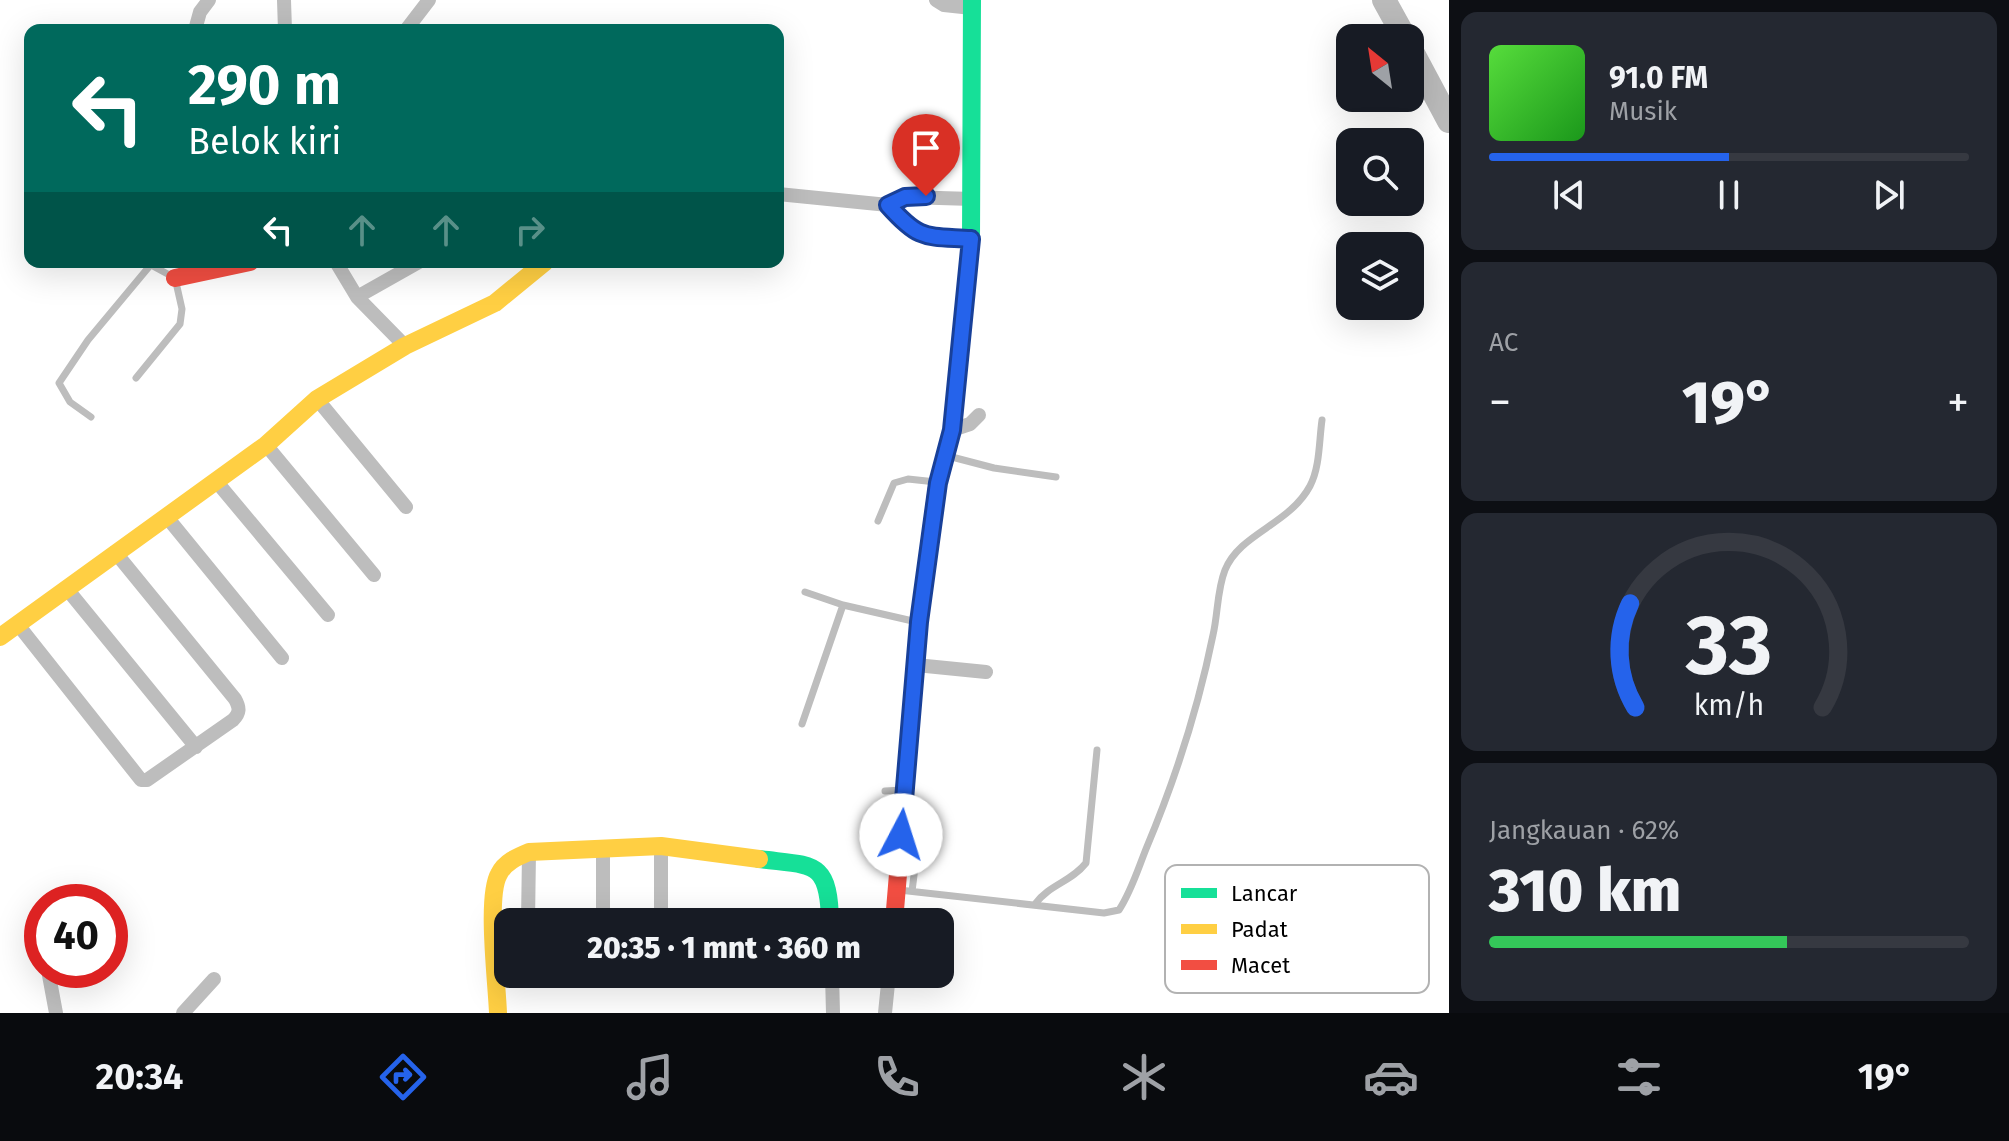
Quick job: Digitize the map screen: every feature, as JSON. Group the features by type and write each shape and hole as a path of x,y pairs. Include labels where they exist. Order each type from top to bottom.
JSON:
{"street":[{"path":"197,24 200,12 209,0"},
{"path":"284,0 285,24"},
{"path":"411,24 429,0"},
{"path":"899,908 905,890 904,799 919,622 938,483 952,430 973,199 972,4 944,5 936,0"},
{"path":"784,195 888,205 905,197 973,199"},
{"path":"888,205 906,225 923,236 971,239"},
{"path":"175,278 222,268"},
{"path":"340,268 357,297 405,346"},
{"path":"357,297 408,268"},
{"path":"0,637 266,445 317,399 405,346 495,303 530,268"},
{"path":"317,399 406,507"},
{"path":"952,430 970,424 979,415"},
{"path":"266,445 374,575"},
{"path":"216,481 328,615"},
{"path":"166,516 282,658"},
{"path":"19,626 141,780 147,780 233,720 239,714 239,706 115,552"},
{"path":"67,589 196,747"},
{"path":"916,665 986,672"},
{"path":"661,846 661,908"},
{"path":"498,1013 493,889 503,866 514,857 529,852 661,846 810,866 819,871 828,883 829,908"},
{"path":"603,848 603,908"},
{"path":"528,908 529,852"},
{"path":"183,1013 214,979"},
{"path":"51,988 56,1013"},
{"path":"832,988 833,1013"},
{"path":"885,1013 888,988"}],"lane":[{"path":"91,417 70,402 59,383 88,340 149,268"},
{"path":"136,378 180,324 182,309 175,278 159,268"},
{"path":"905,890 1104,913 1119,910 1171,790 1214,635 1225,571 1232,557 1288,514 1302,498 1316,468 1322,420"},
{"path":"946,455 994,468 1056,477"},
{"path":"878,521 894,483 908,479 938,483"},
{"path":"805,592 843,605 919,622"},
{"path":"802,724 843,605"},
{"path":"1035,904 1051,886 1078,873 1086,863 1097,750"},
{"path":"885,791 904,799"}],"waterway":[{"path":"1384,0 1397,24"},
{"path":"1424,74 1449,121"}],"traffic: fast":[{"path":"937,487 952,430 971,239 972,0"},
{"path":"759,859 805,865 814,870 826,887 829,908"}],"traffic: slow":[{"path":"0,637 266,445 317,399 405,346 495,303 538,268"},
{"path":"498,1013 493,901 499,874 512,860 529,852 661,846 759,859"}],"traffic: jam":[{"path":"175,278 222,268"},
{"path":"895,908 919,622 937,487"}],"route":[{"path":"901,835 919,622 938,483 952,430 971,239 923,236 906,225 888,205 905,197 926,196"}]}
